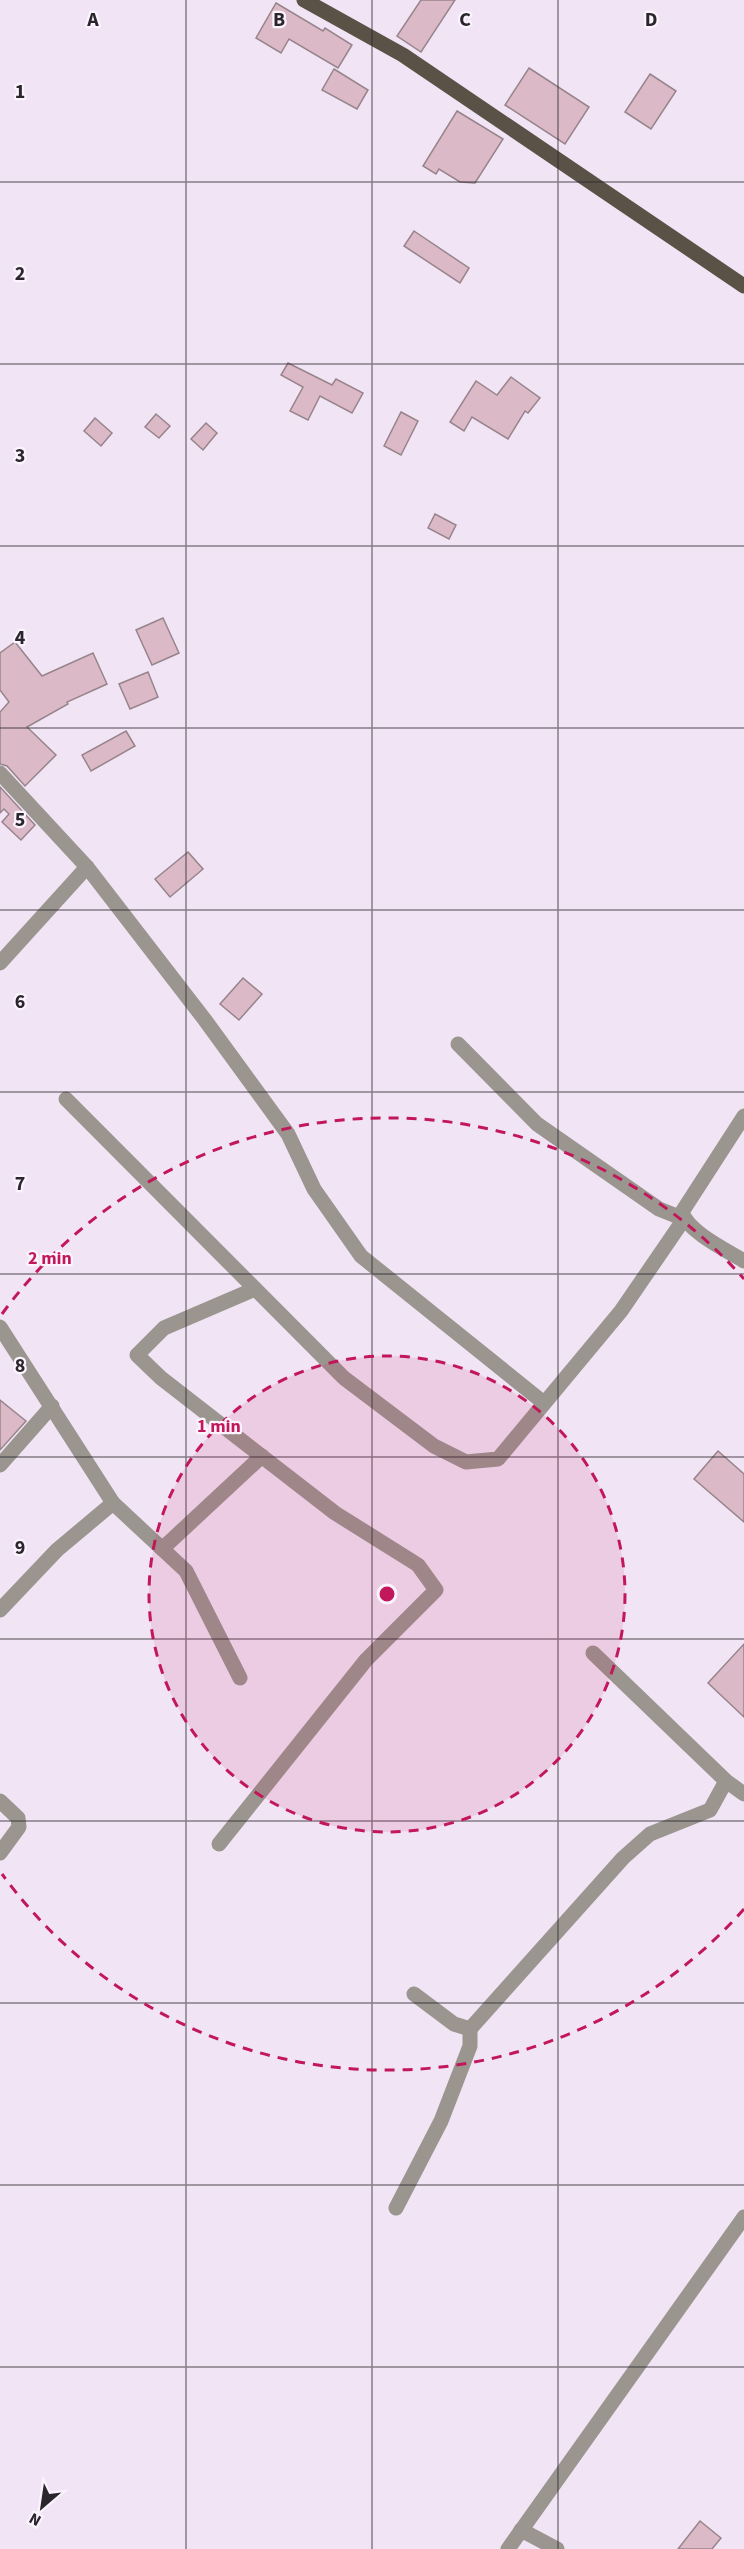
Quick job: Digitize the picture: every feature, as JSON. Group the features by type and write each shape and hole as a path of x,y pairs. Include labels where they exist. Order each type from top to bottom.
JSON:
{"main road":[{"path":"304,0 403,55 744,286"}],"street":[{"path":"0,773 87,867 205,1020 288,1134 314,1189 361,1256 544,1403"},
{"path":"0,963 87,867"},
{"path":"458,1044 537,1124 658,1209 684,1219 699,1232 744,1261"},
{"path":"66,1099 344,1378 434,1446 466,1462 498,1459 621,1311 684,1219"},
{"path":"684,1219 682,1212 685,1206 744,1116"},
{"path":"219,1844 366,1660 436,1590 418,1565 335,1513 161,1378 136,1355 164,1328 255,1289"},
{"path":"0,1327 113,1503 186,1571 240,1678"},
{"path":"0,1465 52,1406"},
{"path":"162,1549 262,1456"},
{"path":"0,1610 57,1550 113,1503"},
{"path":"593,1653 726,1781 744,1794"},
{"path":"396,2208 441,2121 470,2046 470,2029 623,1858 650,1834 710,1810 726,1781"},
{"path":"0,1801 18,1818 19,1827 0,1853"},
{"path":"414,1994 454,2024 470,2029"},
{"path":"508,2549 744,2217"},
{"path":"521,2530 557,2549"}],"building":[{"path":"421,0 455,0 421,52 397,36"},
{"path":"276,3 323,31 325,28 352,45 338,68 289,39 281,53 256,38"},
{"path":"529,68 589,107 565,144 505,105"},
{"path":"334,69 368,90 357,109 322,90"},
{"path":"650,74 676,91 651,129 625,112"},
{"path":"457,111 503,139 475,183 460,182 439,169 436,174 423,166"},
{"path":"414,231 469,268 460,283 404,246"},
{"path":"288,363 332,385 336,379 363,393 352,413 320,396 308,420 290,411 303,387 281,375"},
{"path":"511,377 540,398 528,413 525,411 508,439 472,417 464,431 450,422 476,381 497,395"},
{"path":"401,412 418,421 401,455 384,446"},
{"path":"156,414 170,426 159,438 145,427"},
{"path":"95,418 112,433 101,446 84,431"},
{"path":"206,423 217,433 203,450 191,439"},
{"path":"435,514 456,525 449,539 428,528"},
{"path":"163,618 179,653 152,665 136,630"},
{"path":"15,642 42,676 93,653 107,684 67,702 68,704 27,727 56,755 25,786 7,766 0,764 0,712 9,702 0,690 0,653"},
{"path":"148,672 158,697 130,709 119,684"},
{"path":"126,731 135,746 91,771 82,755"},
{"path":"0,787 35,825 21,840 2,822 9,814 4,809 0,813"},
{"path":"188,852 203,869 170,897 155,879"},
{"path":"243,978 262,994 239,1020 220,1004"},
{"path":"0,1400 26,1421 0,1450"},
{"path":"718,1451 744,1474 744,1522 694,1479"},
{"path":"744,1644 744,1717 708,1683"},
{"path":"700,2521 721,2538 712,2549 678,2549"}]}
